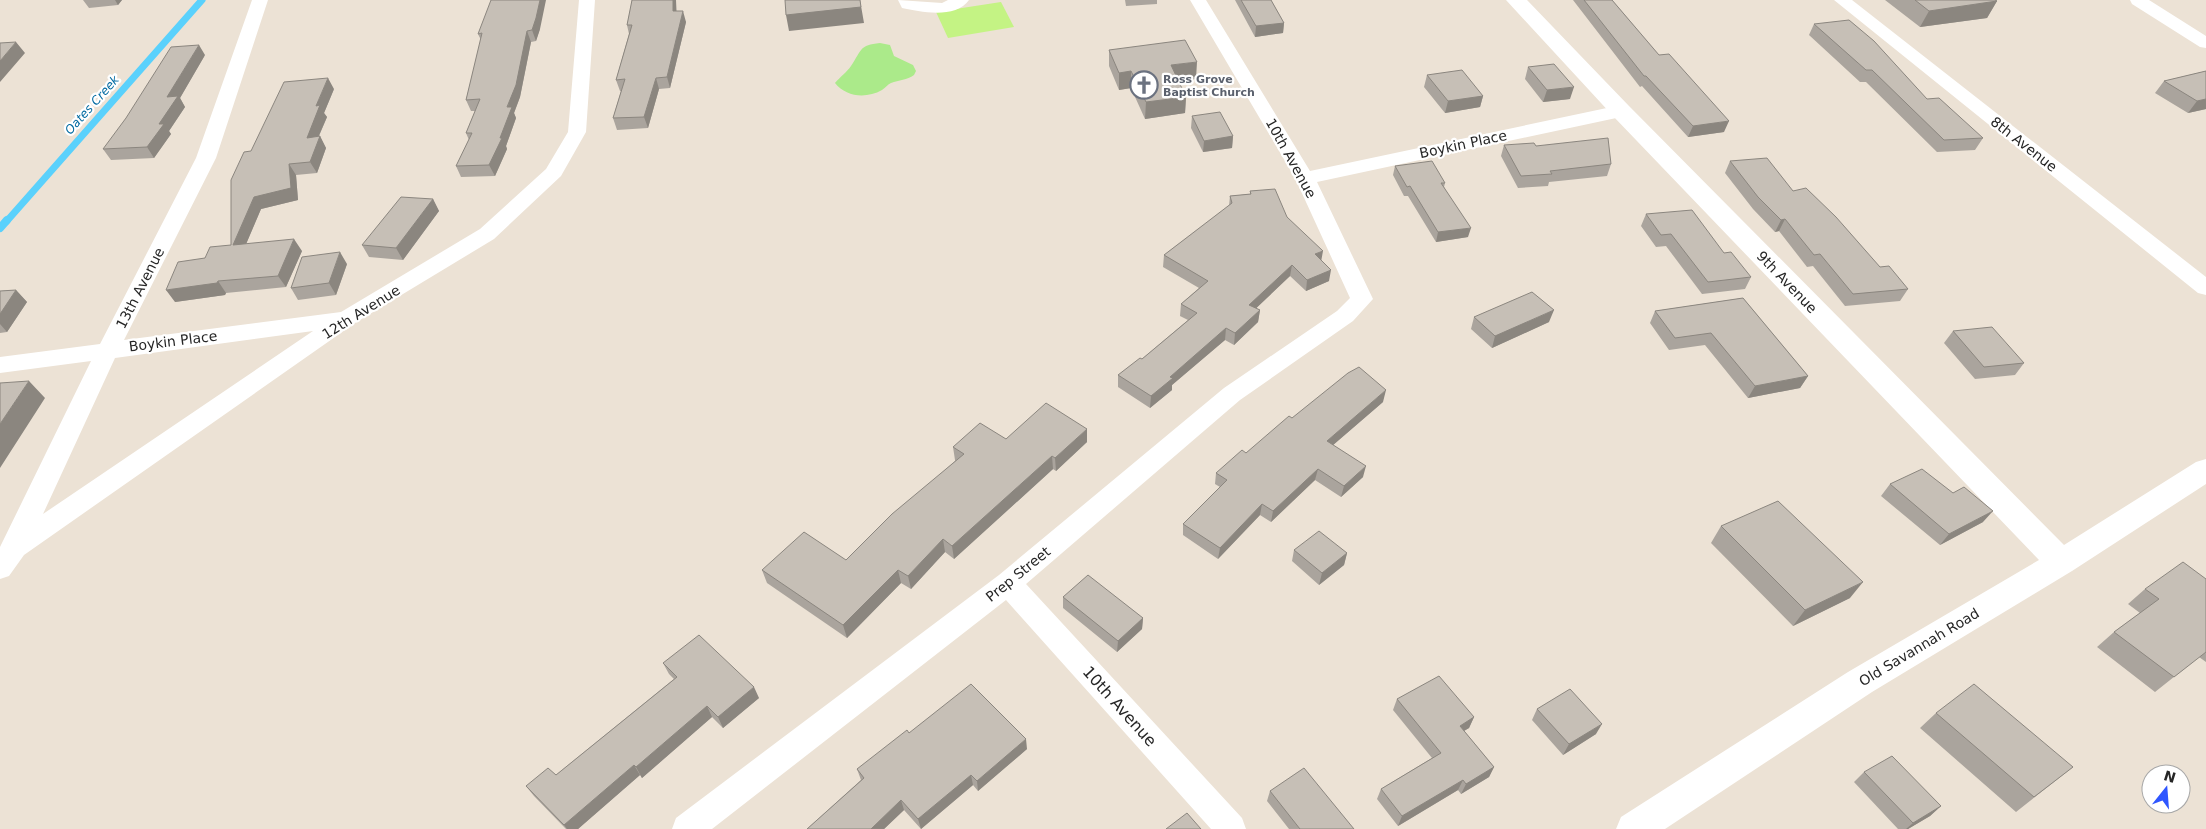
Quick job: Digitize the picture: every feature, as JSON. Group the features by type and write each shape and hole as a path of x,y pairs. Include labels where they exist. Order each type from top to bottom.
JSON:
{"street":[{"name":"13th Avenue","path":"0,568 15,547 108,349 206,158 260,0"},
{"name":"12th Avenue","path":"15,547 347,318 487,234 554,172 577,132 587,0"},
{"path":"906,0 908,4 944,8 961,0"},
{"name":"10th Avenue","path":"1198,0 1304,178 1362,298 1345,316"},
{"name":"9th Avenue","path":"1516,0 1621,111 2060,562"},
{"name":"8th Avenue","path":"1842,0 2206,288"},
{"path":"2138,0 2206,43"},
{"name":"Boykin Place","path":"1304,178 1621,111"},
{"name":"Prep Street","path":"687,829 1008,583 1232,394 1345,316"},
{"name":"Boykin Place","path":"0,365 347,318"},
{"name":"Old Savannah Road","path":"1634,829 1860,682 2060,562 2206,470"},
{"name":"10th Avenue","path":"1008,583 1231,829"}],"green space":[{"path":"1001,2 1014,27 948,38 936,12"},
{"path":"880,43 890,45 894,56 913,65 916,71 914,75 891,83 882,90 869,95 850,94 835,83 864,47"}],"building":[{"path":"491,0 540,0 532,30 527,31 516,85 507,107 512,107 500,138 502,138 489,165 456,166 472,133 466,133 480,99 466,100 482,33 478,34"},
{"path":"632,0 673,0 673,11 683,11 667,77 656,78 644,117 613,118 625,79 616,80 632,25 627,25"},
{"path":"785,0 860,0 861,7 786,15"},
{"path":"1241,0 1271,0 1284,23 1256,26"},
{"path":"1584,0 1612,0 1659,55 1669,54 1729,121 1693,126 1644,76"},
{"path":"1915,0 1995,0 1997,1 1929,11"},
{"path":"1849,20 1874,41 1927,99 1939,98 1983,138 1944,140 1872,70 1866,70 1814,24"},
{"path":"1185,40 1197,62 1171,65 1186,97 1146,102 1131,71 1119,73 1109,50"},
{"path":"16,42 0,61 0,43"},
{"path":"199,45 167,97 178,96 159,124 164,124 147,147 103,149 126,118 171,47"},
{"path":"1554,64 1574,87 1547,90 1528,67"},
{"path":"1462,70 1483,96 1448,101 1427,75"},
{"path":"2206,71 2206,99 2197,101 2164,81"},
{"path":"328,78 316,106 320,105 307,138 320,136 310,162 289,164 291,188 254,197 233,245 294,239 278,276 218,281 217,283 166,290 178,262 205,258 210,247 231,245 231,180 244,152 251,151 284,82"},
{"path":"1220,112 1233,136 1204,141 1192,116"},
{"path":"1608,138 1611,164 1550,171 1552,174 1521,176 1504,145 1534,143 1536,146"},
{"path":"1767,158 1793,191 1806,188 1836,217 1880,267 1889,266 1908,289 1853,294 1820,254 1814,255 1785,219 1781,220 1758,197 1730,161"},
{"path":"1432,161 1445,183 1441,183 1471,228 1438,232 1410,186 1407,187 1395,166"},
{"path":"1275,189 1287,217 1323,251 1315,254 1331,270 1307,280 1292,265 1249,305 1260,310 1235,333 1226,328 1151,396 1118,375 1140,358 1142,359 1197,313 1181,304 1208,281 1164,255 1232,203 1230,196 1251,194 1250,191"},
{"path":"401,197 433,199 396,248 362,245"},
{"path":"1692,210 1724,253 1731,252 1751,277 1708,282 1671,234 1661,235 1646,214"},
{"path":"340,252 329,283 291,288 302,257"},
{"path":"16,290 0,314 0,291"},
{"path":"1532,292 1554,310 1495,336 1474,317"},
{"path":"1743,298 1808,376 1755,386 1711,333 1675,338 1655,311"},
{"path":"1992,327 2024,363 1984,367 1953,331"},
{"path":"1359,367 1386,390 1327,441 1366,466 1344,486 1318,469 1273,511 1262,504 1220,548 1183,524 1227,480 1216,473 1242,450 1246,453 1289,416 1292,418 1348,373"},
{"path":"29,381 0,424 0,383"},
{"path":"1046,403 1087,429 1055,458 1052,456 952,546 943,539 908,576 898,570 843,625 762,570 804,532 846,560 892,514 964,454 953,447 980,423 1006,439"},
{"path":"1922,469 1953,493 1964,487 1993,511 1949,534 1890,484"},
{"path":"1778,501 1863,582 1805,610 1721,526"},
{"path":"1319,531 1347,553 1322,573 1294,550"},
{"path":"2183,562 2206,579 2206,652 2174,677 2114,632 2159,599 2145,589"},
{"path":"1088,575 1143,618 1118,641 1063,597"},
{"path":"699,635 754,687 718,717 707,706 564,825 526,786 548,768 556,775 677,677 663,663"},
{"path":"1439,676 1474,717 1460,726 1494,767 1466,784 1463,780 1402,816 1381,789 1441,753 1397,699"},
{"path":"971,684 1026,739 977,781 971,775 918,819 901,800 871,829 807,829 864,778 857,769 907,730 909,733"},
{"path":"1974,684 2073,767 2034,797 1936,713"},
{"path":"1570,689 1602,724 1569,744 1537,709"},
{"path":"1892,756 1941,806 1913,823 1864,772"},
{"path":"1304,768 1354,829 1300,829 1270,791"},
{"path":"1187,813 1201,829 1166,829"}],"waterway":[{"name":"Oates Creek","path":"6,222 202,0"},
{"name":"Oates Creek","path":"0,228 7,220"}],"place":[{"name":"Ross Grove Baptist Church","path":"1144,85"}]}
